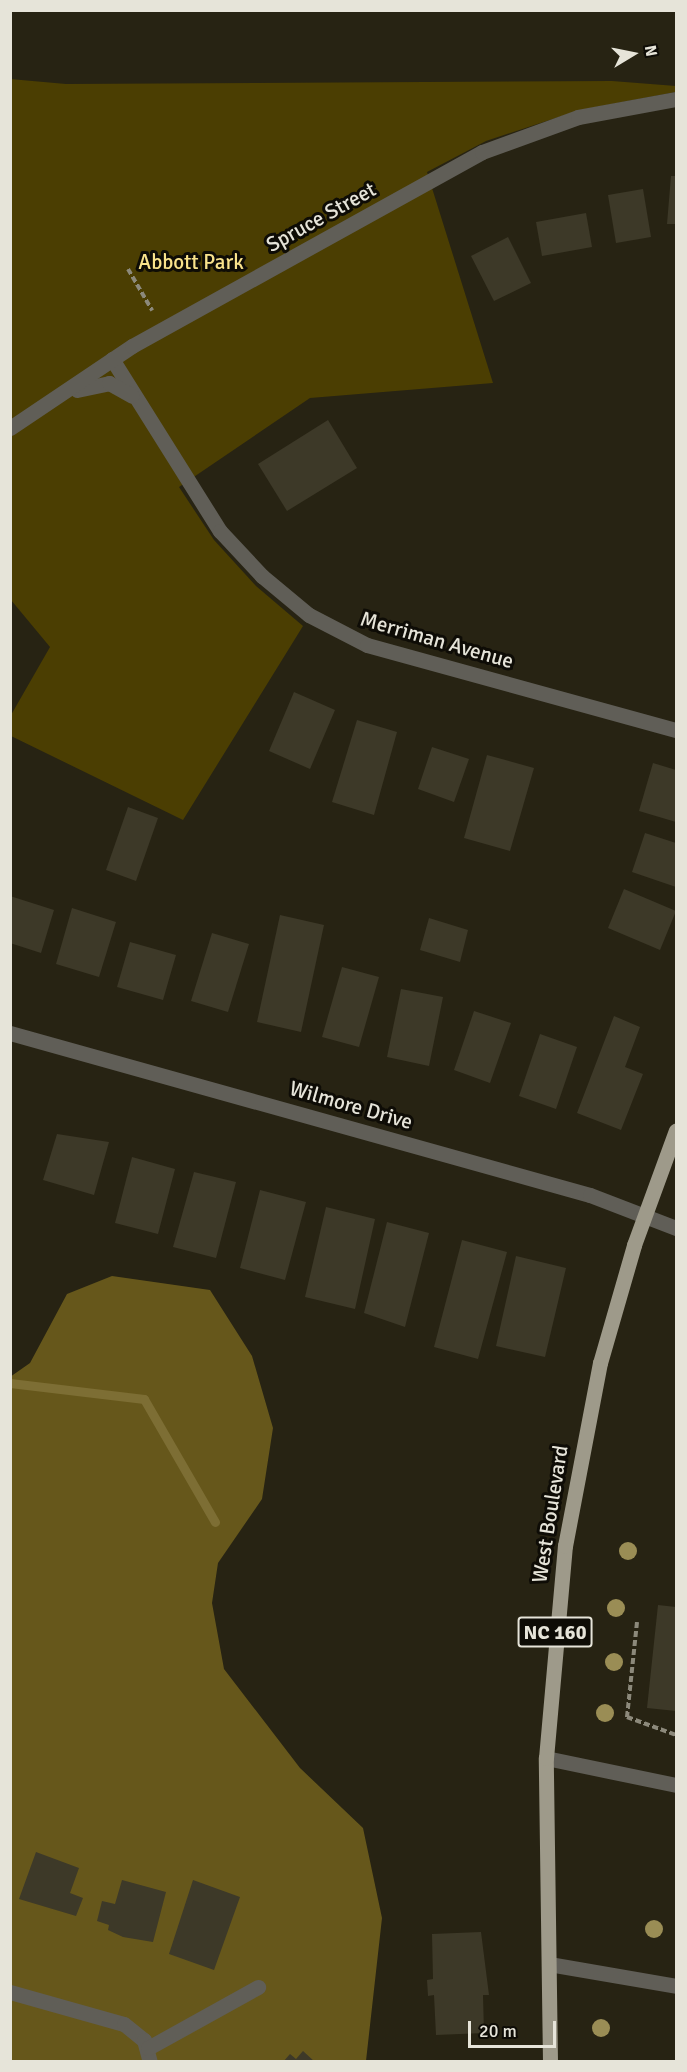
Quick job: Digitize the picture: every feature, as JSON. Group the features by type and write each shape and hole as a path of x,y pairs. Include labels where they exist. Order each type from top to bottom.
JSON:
{"main road":[{"name":"West Boulevard","path":"550,2061 546,1758 560,1588 586,1422 645,1213 676,1130"}],"street":[{"name":"Spruce Street","path":"10,428 67,393 112,359 482,152 578,117 676,99"},
{"name":"Merriman Avenue","path":"112,359 220,531 262,576 347,637 676,730"},
{"name":"Merriman Avenue","path":"67,393 110,383 130,393 141,408"},
{"name":"Wilmore Drive","path":"10,1033 645,1213 676,1228"},
{"path":"546,1758 676,1785"},
{"path":"549,1964 676,1986"},
{"path":"10,1992 124,2024 149,2055 258,1987"}],"path":[{"path":"128,269 153,311"},
{"path":"637,1622 627,1718 676,1735"}],"green space":[{"name":"Abbott Park","path":"10,79 66,84 612,81 676,86 676,92 580,110 486,141 427,172 493,383 310,398 179,487 214,540 256,586 303,626 183,820 11,736 11,715 50,647 11,600"}],"shaded area":[{"path":"112,1276 210,1290 252,1356 273,1428 262,1499 218,1563 212,1603 224,1669 300,1768 363,1828 382,1918 366,2061 11,2061 10,1377 30,1363 67,1294"}],"building":[{"path":"671,176 676,176 676,224 667,224"},
{"path":"643,189 651,237 616,243 608,195"},
{"path":"586,213 592,247 542,256 536,222"},
{"path":"508,237 531,283 494,301 471,256"},
{"path":"328,420 357,468 287,511 258,464"},
{"path":"294,692 335,710 310,769 269,751"},
{"path":"357,720 397,732 374,815 332,802"},
{"path":"432,747 469,759 454,802 418,789"},
{"path":"487,755 534,768 510,851 464,838"},
{"path":"653,763 676,770 676,822 639,811"},
{"path":"128,807 158,818 136,881 106,870"},
{"path":"645,833 676,843 676,887 632,872"},
{"path":"624,889 676,911 660,950 608,928"},
{"path":"10,896 54,910 41,953 10,943"},
{"path":"72,908 116,922 99,977 56,964"},
{"path":"280,915 324,925 301,1032 257,1022"},
{"path":"429,918 468,930 460,962 420,950"},
{"path":"212,933 249,944 228,1012 191,1001"},
{"path":"130,942 176,955 163,1000 117,987"},
{"path":"342,967 379,977 359,1047 322,1037"},
{"path":"401,989 443,997 429,1066 387,1057"},
{"path":"474,1011 511,1023 490,1083 454,1070"},
{"path":"614,1016 640,1027 625,1067 643,1074 621,1130 577,1113"},
{"path":"540,1034 577,1047 556,1109 519,1096"},
{"path":"57,1134 109,1142 94,1195 43,1180"},
{"path":"132,1157 175,1169 158,1234 115,1223"},
{"path":"194,1172 236,1182 216,1258 173,1247"},
{"path":"260,1190 306,1202 285,1280 240,1268"},
{"path":"326,1207 375,1219 355,1309 305,1297"},
{"path":"387,1222 429,1233 405,1327 364,1313"},
{"path":"462,1240 507,1252 478,1359 434,1347"},
{"path":"516,1256 566,1268 545,1357 496,1346"},
{"path":"658,1605 676,1607 676,1711 647,1708"},
{"path":"36,1852 79,1868 70,1893 83,1898 76,1916 19,1899"},
{"path":"122,1880 166,1892 153,1942 123,1937 108,1930 109,1925 97,1921 102,1901 115,1904"},
{"path":"193,1880 240,1897 214,1970 169,1954"},
{"path":"481,1932 489,1995 483,1995 484,2033 436,2035 434,1995 428,1996 427,1980 433,1979 432,1934"},
{"path":"303,2051 315,2062 283,2062 290,2054 296,2059"}],"waterway":[{"path":"10,1383 144,1399 215,1522"}]}
